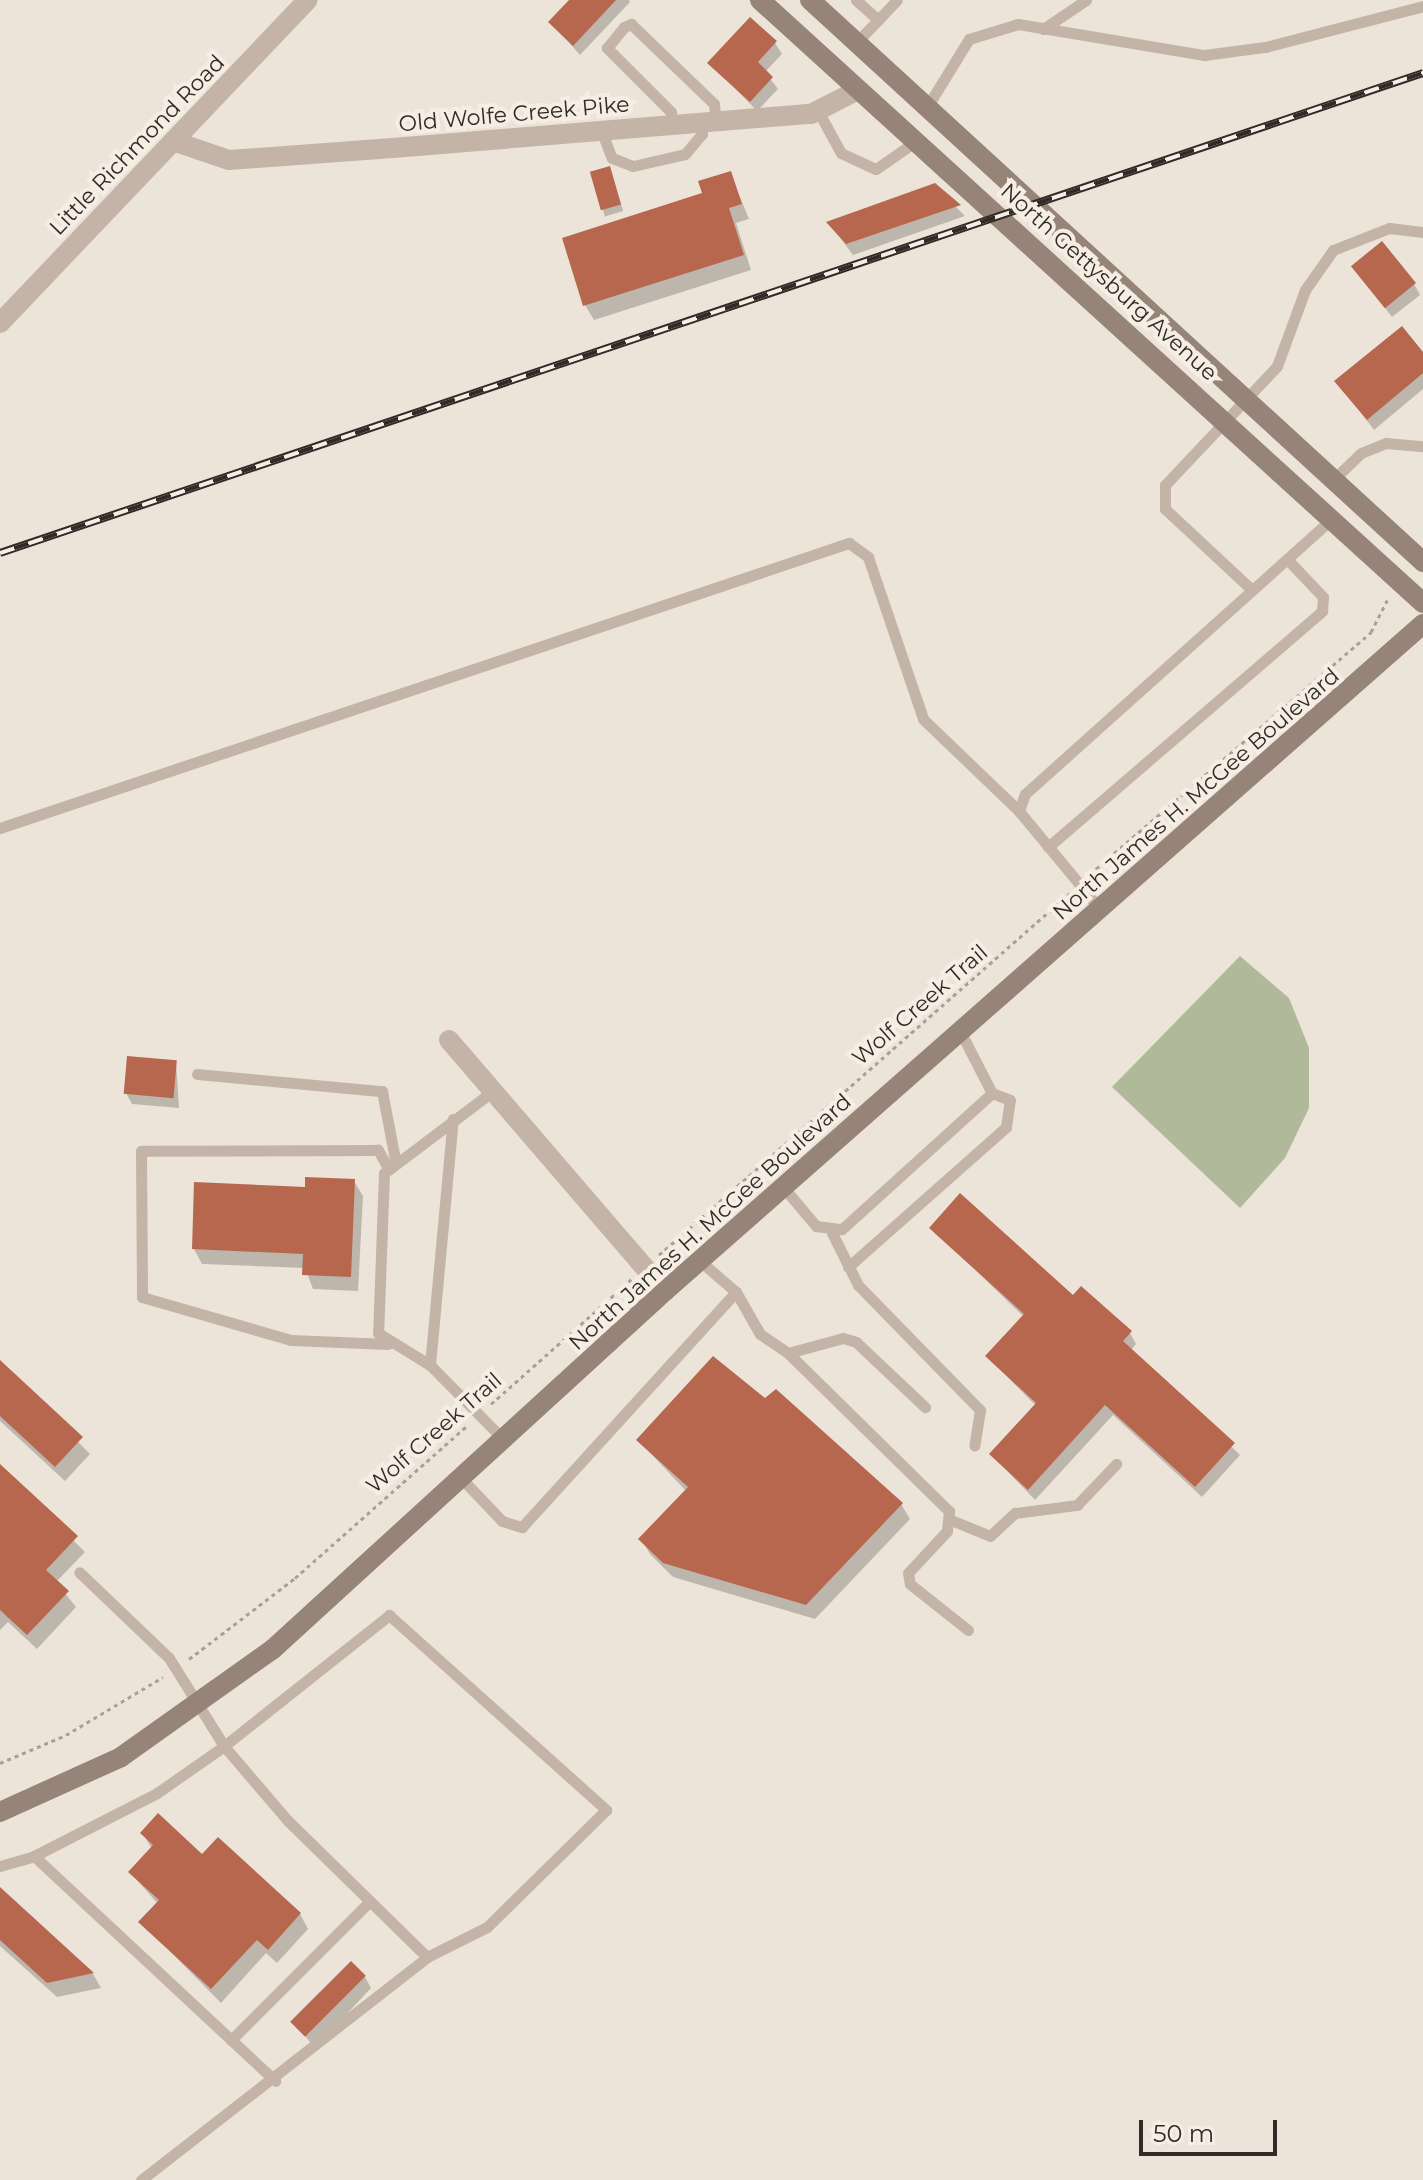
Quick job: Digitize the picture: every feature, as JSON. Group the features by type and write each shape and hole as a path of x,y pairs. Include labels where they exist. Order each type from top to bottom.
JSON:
{"main road":[{"name":"North Gettysburg Avenue","path":"760,0 1423,603"},
{"name":"North Gettysburg Avenue","path":"814,1 856,43 1423,562"},
{"name":"North James H. McGee Boulevard","path":"0,1812 121,1757 200,1707 462,1479 665,1291 1423,624"}],"street":[{"name":"Little Richmond Road","path":"0,323 308,0"},
{"name":"Old Wolfe Creek Pike","path":"173,141 229,160 818,111 858,90"},
{"path":"449,1040 647,1266 665,1291"}],"lane":[{"path":"856,0 878,20"},
{"path":"856,43 897,0"},
{"path":"1043,29 1086,0"},
{"path":"927,107 969,39 1018,24 1204,55 1265,47 1423,6"},
{"path":"601,130 612,158 633,166 685,154 702,134 714,104 631,24 624,27 607,48 671,112 672,125"},
{"path":"818,111 841,153 876,169 916,141"},
{"path":"1252,590 1165,509 1162,497 1226,421 1249,403 1277,366 1300,301 1333,250 1389,228 1423,232"},
{"path":"1333,480 1361,453 1386,443 1423,446"},
{"path":"1019,811 1025,794 1332,519"},
{"path":"0,828 849,543 868,557 923,719 1019,811 1100,909"},
{"path":"1048,847 1322,611 1323,597 1287,559"},
{"path":"848,1267 1006,1127 1010,1100 992,1093 961,1033"},
{"path":"197,1074 382,1091 391,1164 378,1333 388,1344 430,1365 504,1440"},
{"path":"391,1164 493,1091"},
{"path":"832,1233 992,1093"},
{"path":"430,1365 453,1119"},
{"path":"388,1344 291,1340 142,1297 141,1151 378,1150 391,1164"},
{"path":"784,1188 816,1226 832,1233 848,1267 980,1410 974,1446"},
{"path":"700,1261 736,1292 760,1334 788,1353 951,1520 990,1536 1015,1513 1077,1505 1116,1464"},
{"path":"462,1479 502,1521 522,1527 736,1292"},
{"path":"788,1353 843,1338 856,1342 925,1407"},
{"path":"951,1520 908,1573 910,1584 968,1630"},
{"path":"79,1572 176,1669 224,1746 369,1902 427,1957"},
{"path":"0,1866 34,1856 157,1793 224,1746 389,1615 606,1810 487,1927 427,1957 275,2081 141,2180"},
{"path":"34,1856 275,2081"},
{"path":"231,2040 369,1902"}],"path":[{"name":"Wolf Creek Trail","path":"0,1763 66,1735 176,1669 295,1578 1079,884 1371,632 1387,599"}],"green space":[{"path":"1240,956 1289,998 1309,1048 1309,1108 1285,1158 1240,1208 1112,1087"}],"building":[{"path":"569,0 616,0 573,46 548,22"},
{"path":"750,17 777,41 758,62 773,77 750,102 707,63"},
{"path":"610,166 621,204 601,210 590,172"},
{"path":"731,171 742,204 729,208 744,255 583,306 562,238 702,193 698,181"},
{"path":"935,183 961,205 846,244 826,222"},
{"path":"1382,241 1416,283 1385,308 1351,266"},
{"path":"1402,326 1423,352 1423,373 1367,420 1334,381"},
{"path":"127,1056 177,1060 173,1098 124,1094"},
{"path":"305,1177 355,1179 351,1277 302,1275 303,1254 192,1249 194,1182 305,1187"},
{"path":"960,1193 1073,1295 1081,1286 1132,1331 1123,1341 1235,1443 1195,1487 1105,1405 1028,1490 989,1454 1036,1403 985,1356 1024,1314 929,1228"},
{"path":"713,1356 765,1398 776,1389 903,1503 806,1605 663,1563 638,1539 688,1487 636,1440"},
{"path":"0,1360 83,1437 55,1467 0,1416"},
{"path":"0,1464 78,1536 46,1570 69,1591 27,1635 0,1610"},
{"path":"158,1813 202,1854 218,1837 301,1913 268,1950 257,1940 211,1989 138,1922 159,1900 128,1872 153,1845 140,1833"},
{"path":"0,1887 94,1973 47,1983 0,1940"},
{"path":"351,1961 366,1976 305,2037 290,2022"}],"railway":[{"path":"0,553 1423,73"}]}
